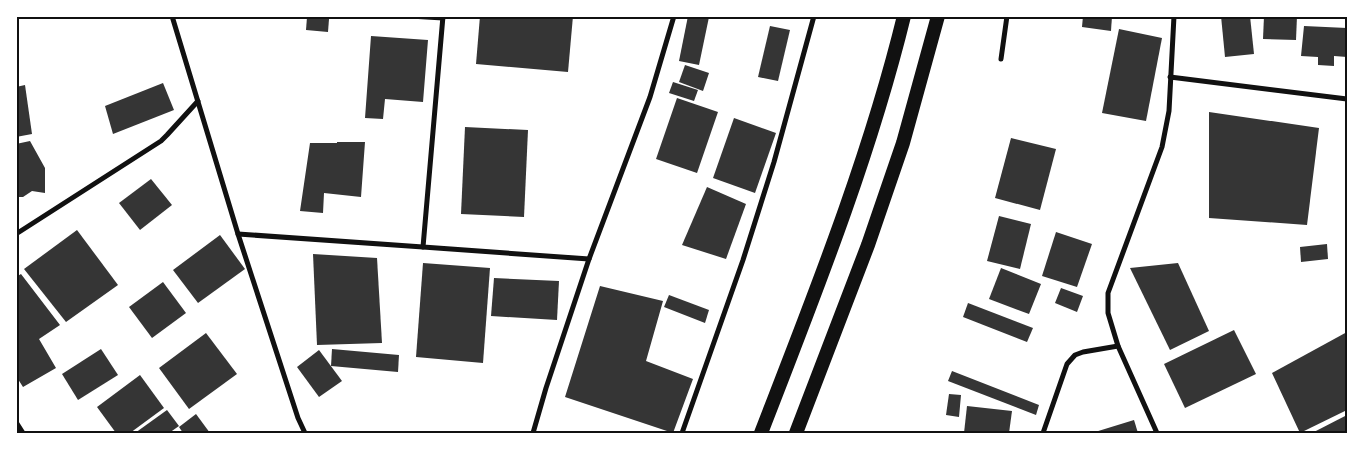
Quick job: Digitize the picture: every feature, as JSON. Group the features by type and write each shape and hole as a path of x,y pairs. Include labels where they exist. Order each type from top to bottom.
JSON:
{"highway":[{"path":"761,433 859,172 871,136 904,16"},
{"path":"796,433 865,253 900,152 938,16"}],"street":[{"path":"172,16 238,234 298,418 305,433"},
{"path":"410,16 443,17 423,247"},
{"path":"533,433 589,258 650,97 674,16"},
{"path":"682,433 774,162 814,16"},
{"path":"1001,59 1007,16"},
{"path":"1157,433 1118,346 1108,313 1108,292 1162,147 1169,111 1174,16"},
{"path":"1170,77 1347,99"},
{"path":"16,234 161,141 198,101"},
{"path":"238,234 589,258"},
{"path":"1043,433 1068,364 1075,355 1118,346"},
{"path":"16,422 23,433"}],"building":[{"path":"480,16 573,16 568,72 476,64"},
{"path":"688,16 709,17 699,65 679,61"},
{"path":"1083,16 1112,16 1111,31 1082,27"},
{"path":"1221,16 1250,16 1254,54 1225,57"},
{"path":"1264,16 1297,16 1296,40 1263,39"},
{"path":"307,17 329,19 328,32 306,30"},
{"path":"770,26 790,30 778,81 758,77"},
{"path":"1304,26 1347,28 1347,57 1334,56 1334,66 1318,65 1318,57 1301,56"},
{"path":"1119,29 1162,38 1146,121 1102,113"},
{"path":"371,36 428,40 423,102 385,99 383,119 365,118"},
{"path":"685,65 709,73 703,91 679,82"},
{"path":"673,82 698,90 694,101 669,93"},
{"path":"163,83 174,110 113,134 105,106"},
{"path":"25,85 32,134 16,137 16,87"},
{"path":"677,98 718,112 697,173 656,159"},
{"path":"1209,112 1319,128 1307,225 1209,218"},
{"path":"734,118 776,133 755,193 713,178"},
{"path":"465,127 528,130 524,217 461,214"},
{"path":"1011,138 1056,149 1040,210 995,198"},
{"path":"30,141 45,168 45,193 32,191 23,197 16,197 16,144"},
{"path":"365,142 361,197 324,193 323,213 300,211 310,143"},
{"path":"151,179 172,205 140,230 119,203"},
{"path":"707,187 746,204 726,259 682,245"},
{"path":"999,216 1031,224 1020,269 987,261"},
{"path":"77,230 118,285 66,322 24,269"},
{"path":"1056,232 1092,244 1077,287 1042,276"},
{"path":"220,235 245,269 198,303 173,270"},
{"path":"1327,244 1328,259 1301,262 1300,247"},
{"path":"313,254 377,258 382,343 317,345"},
{"path":"423,263 490,268 483,363 416,357"},
{"path":"1178,263 1209,331 1170,350 1130,268"},
{"path":"1001,268 1041,284 1029,314 989,299"},
{"path":"21,274 60,325 39,339 56,368 23,387 16,376 16,277"},
{"path":"494,278 559,281 557,320 491,316"},
{"path":"163,282 186,313 152,338 129,307"},
{"path":"600,286 663,301 646,361 693,379 673,433 565,397"},
{"path":"1061,288 1083,296 1077,312 1055,303"},
{"path":"669,295 709,310 705,323 664,307"},
{"path":"968,303 1033,328 1027,342 963,317"},
{"path":"1234,330 1256,374 1185,408 1164,364"},
{"path":"1347,332 1347,410 1300,433 1272,373"},
{"path":"206,333 237,374 189,409 159,368"},
{"path":"101,349 118,375 78,400 62,374"},
{"path":"332,349 399,355 398,372 331,366"},
{"path":"319,350 342,381 319,397 297,367"},
{"path":"952,371 1039,405 1036,415 948,381"},
{"path":"140,375 164,408 130,433 116,433 97,407"},
{"path":"949,394 961,395 959,417 946,415"},
{"path":"967,406 1012,411 1009,433 964,433"},
{"path":"167,410 179,426 169,433 135,433"},
{"path":"196,414 210,433 183,433 179,427"},
{"path":"1347,415 1347,433 1312,433"},
{"path":"1134,420 1138,433 1095,433 1095,432"}]}
